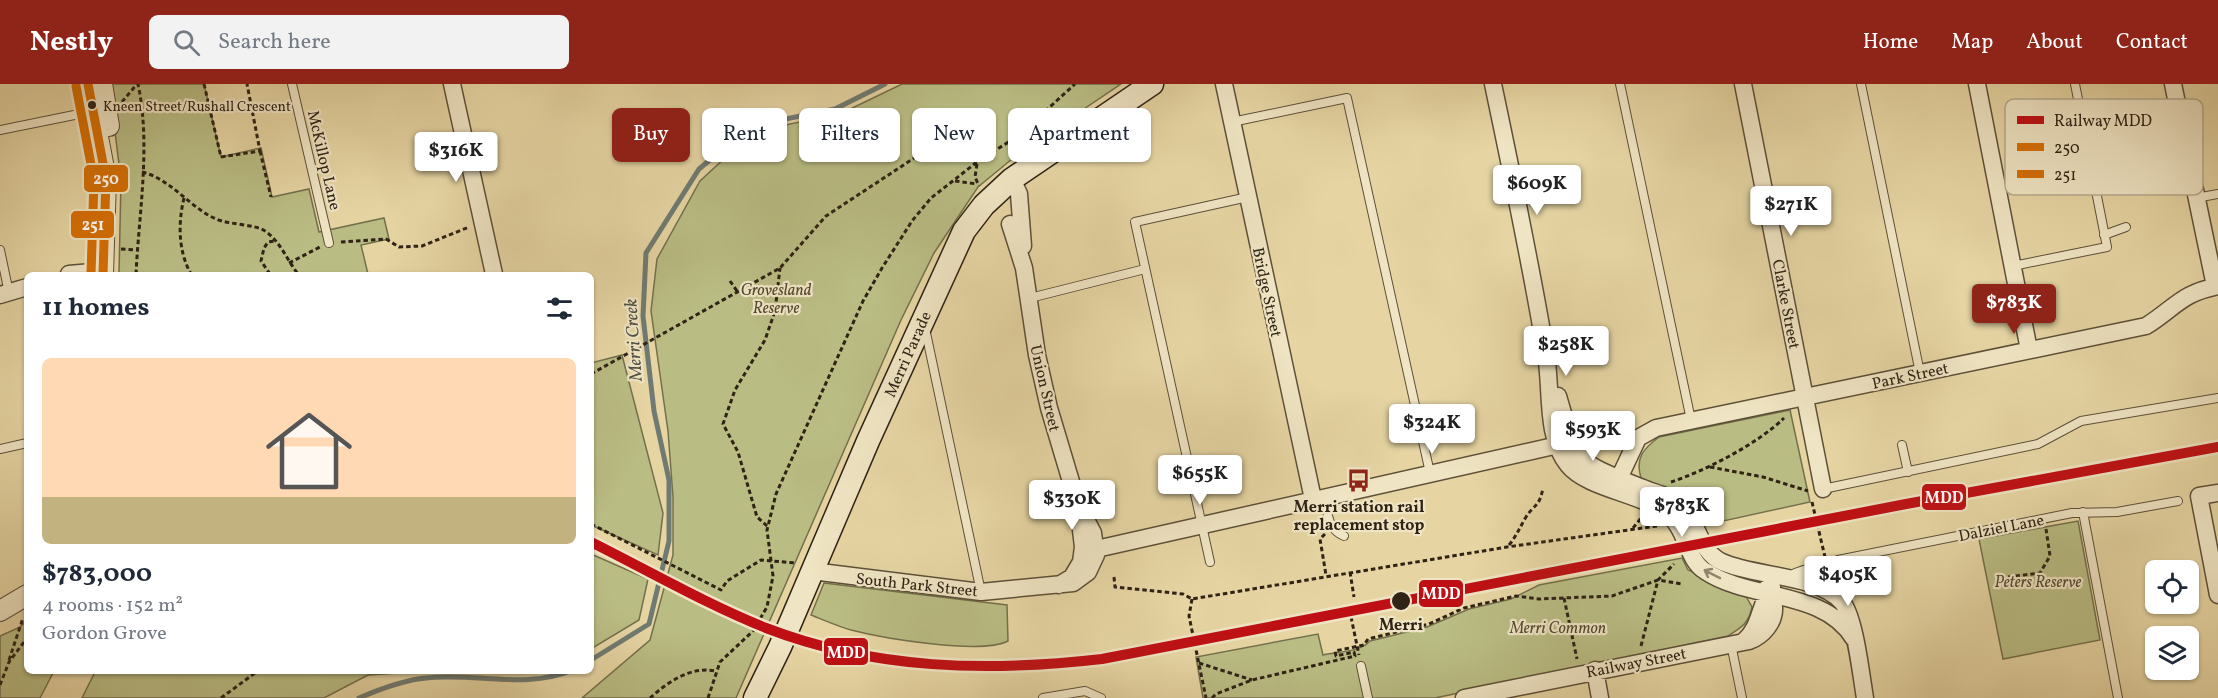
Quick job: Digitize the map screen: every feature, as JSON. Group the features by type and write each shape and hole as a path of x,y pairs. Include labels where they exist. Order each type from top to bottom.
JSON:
{"main road":[{"name":"Merri Parade","path":"755,698 964,231 984,205 1012,179 1152,84"}],"street":[{"path":"88,84 100,110"},
{"path":"102,84 100,110 106,178 106,272"},
{"path":"452,84 494,272"},
{"name":"Bridge Street","path":"1224,84 1318,498"},
{"path":"1493,84 1546,354 1553,429 1564,444 1573,470 1651,498 1682,506 1693,519 1703,544 1713,556 1724,563 1814,586 1837,598 1849,612 1865,698"},
{"name":"Clarke Street","path":"1743,84 1823,489"},
{"path":"1977,84 2028,350"},
{"path":"2174,84 2177,99"},
{"name":"Union Street","path":"1012,179 1019,194 1024,268"},
{"path":"2195,195 2217,286"},
{"name":"Union Street","path":"1010,224 1024,268 1042,380 1078,505 1093,533 1089,550"},
{"name":"Park Street","path":"1617,484 1638,438 1656,428 2146,326 2163,315 2178,300 2194,291 2217,286"},
{"path":"4,294 24,288"},
{"path":"1089,550 1564,444"},
{"path":"2218,493 2199,496 2218,595"},
{"path":"1651,498 1680,527 1693,557 1704,571 1767,594 1814,607 1842,623 1854,639"},
{"name":"South Park Street","path":"812,571 981,592 1076,582 1084,576 1095,560 1089,550"},
{"path":"1750,570 1762,582 1767,594"},
{"path":"1767,594 1786,578"},
{"name":"Railway Street","path":"1475,697 1587,671 1753,640 1767,629 1774,609 1767,594"},
{"path":"1814,607 1837,598"},
{"path":"0,611 24,605"},
{"path":"0,625 24,607"},
{"path":"1587,671 1600,698"}],"lane":[{"name":"McKillop Lane","path":"292,84 329,243"},
{"path":"1620,84 1691,420"},
{"path":"1861,84 1920,373"},
{"path":"2075,84 2078,99"},
{"path":"1232,122 1347,98 1430,473"},
{"path":"0,130 100,110"},
{"path":"2196,198 2218,194"},
{"path":"2013,266 2107,247 2096,195"},
{"path":"1210,562 1135,222 1248,197"},
{"path":"2104,235 2126,227"},
{"path":"0,250 4,294"},
{"path":"1030,298 1145,269"},
{"path":"923,319 981,592"},
{"path":"1823,489 2038,444 2081,421 2218,398"},
{"path":"0,449 24,444"},
{"path":"1902,444 1908,472"},
{"name":"Bridge Street","path":"1318,498 1335,532 1344,536"},
{"name":"Dalziel Lane","path":"1830,570 1838,560 2044,518 2083,512 2117,512 2178,501"},
{"path":"2083,512 2118,698"},
{"path":"1786,578 1809,568 1830,570 1839,576 1844,588 1837,598"},
{"path":"1734,644 1742,698"},
{"path":"1361,666 1368,698"},
{"path":"1043,698 1085,691 1101,698"}],"path":[{"path":"136,272 142,172 142,108 138,84"},
{"path":"204,84 221,157 260,151"},
{"path":"248,84 271,197"},
{"path":"708,698 716,671 726,655 753,631 762,618 770,594 772,560 767,526 776,494 863,301 917,215 931,198 1018,136 1075,84"},
{"path":"594,373 780,268 826,216 943,139 969,133 981,135 990,140 997,150"},
{"path":"142,172 160,180 213,218 236,226 260,228 276,241 296,272"},
{"path":"954,181 977,184"},
{"path":"184,198 181,211 181,245 185,264 190,272"},
{"path":"289,263 329,243 386,239 399,247 422,246 482,222"},
{"path":"269,272 261,261 268,242 276,241"},
{"path":"767,526 757,517 738,453 723,424 735,390 765,340 775,311 780,268"},
{"path":"730,281 737,291"},
{"path":"1632,530 1658,486 1689,476 1772,431 1789,414"},
{"path":"1708,466 1763,477 1810,492 1830,570"},
{"path":"1507,547 1522,529 1526,517 1540,503 1543,488"},
{"path":"2008,577 2040,573 2050,556 2044,518"},
{"path":"594,526 721,590 727,581 761,560 772,560"},
{"path":"1114,577 1115,587 1183,594 1192,599 1507,547 1661,526"},
{"path":"1320,539 1326,576"},
{"path":"1212,698 1252,680 1355,656 1354,652 1336,656 1335,651 1364,645 1368,639 1429,624 1464,608 1516,596 1539,599 1612,596 1658,580 1674,564"},
{"path":"1350,572 1354,597"},
{"path":"1658,580 1682,584"},
{"path":"1636,662 1658,580"},
{"path":"1564,598 1587,671"},
{"path":"1192,599 1189,616 1206,698"},
{"path":"0,685 24,612"},
{"path":"1351,617 1357,647"},
{"path":"9,662 24,642"},
{"path":"1199,663 1252,680"},
{"path":"651,698 682,675 695,671 716,671"},
{"path":"221,698 254,674"}],"green space":[{"path":"109,84 204,84 221,157 261,148 272,197 309,189 319,232 384,218 389,239 361,245 368,272 119,272 121,180"},
{"name":"Grovesland Reserve","path":"902,84 1121,84 1085,108 1008,108 1008,162 978,187 934,253 901,320 736,698 582,698 650,640 673,555 673,497 668,431 651,311 657,259 700,181 721,162 787,162 787,125 799,122 799,162 900,162 900,108 852,108"},
{"path":"622,355 663,513 658,555 594,526 594,362"},
{"path":"1790,410 1810,502 1705,525 1690,500 1641,478 1639,465 1642,454 1659,437"},
{"name":"Peters Reserve","path":"2078,521 2100,640 2003,659 1979,539"},
{"path":"594,555 648,579 639,620 594,647"},
{"name":"Merri Common","path":"1682,558 1688,570 1744,593 1752,607 1747,621 1741,627 1728,636 1435,698 1203,698 1196,657 1318,634 1323,655 1348,651 1366,645 1370,641 1427,627 1469,609 1511,599 1539,585"},
{"path":"824,583 1007,605 1008,641 995,645 955,646 907,641 846,628 811,615"},
{"path":"24,623 24,674 52,674 40,698 0,698 0,636"},
{"path":"94,674 383,674 368,675 324,698 82,698"}],"waterway":[{"name":"Merri Creek","path":"594,658 649,624 669,541 669,480 654,411 643,316 646,253 699,169 751,126 835,109 885,84"},
{"name":"Merri Creek","path":"359,698 392,685 417,679 463,677 518,680 561,674"}],"rail line":[{"name":"MDD","path":"594,544 722,609 807,642 890,660 974,666 1017,666 1102,659 1906,504 2218,447"}],"transit line":[{"name":"250","path":"88,84 106,179 103,272"},
{"name":"251","path":"76,86 94,180 91,272"}],"place":[{"name":"Kneen Street/Rushall Crescent","path":"92,105"},
{"name":"Merri station rail replacement stop","path":"1359,481"},
{"name":"Merri","path":"1401,601"}]}
